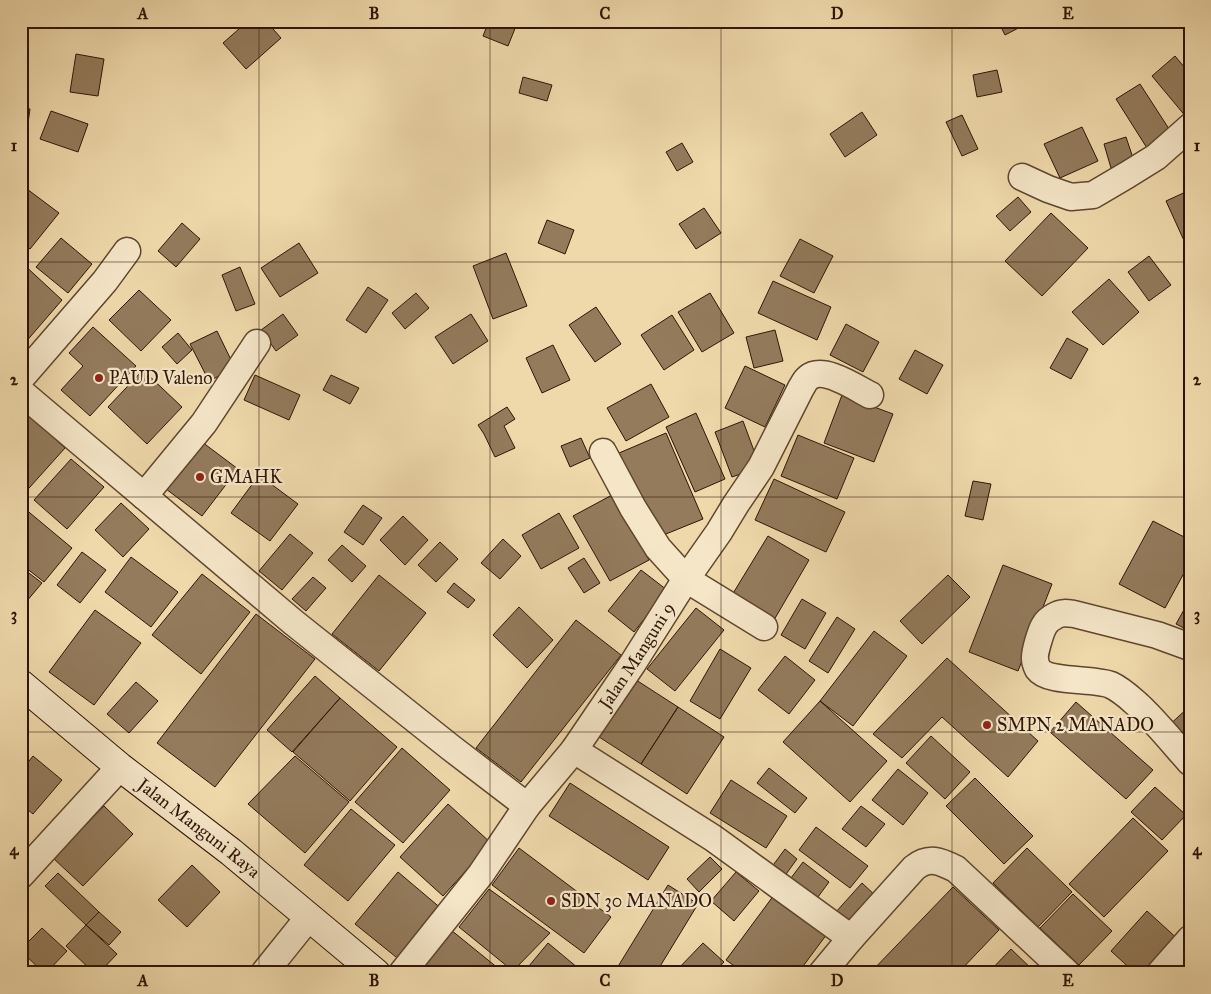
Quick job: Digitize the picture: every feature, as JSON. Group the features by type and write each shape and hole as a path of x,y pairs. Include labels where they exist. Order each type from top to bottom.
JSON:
{"street":[{"path":"1022,177 1071,197 1093,195 1156,157 1190,127"},
{"path":"21,378 105,281 127,251"},
{"path":"144,496 204,423 256,343"},
{"name":"Jalan Manguni 9","path":"402,973 481,874 527,806 574,750 761,467 808,377 819,374 834,376 870,395"},
{"path":"21,392 293,622 527,806"},
{"path":"604,452 633,508 658,548 686,578 764,627"},
{"path":"1190,647 1157,636 1074,614 1063,613 1053,617 1044,625 1034,660 1038,669 1045,675 1108,684 1116,688 1152,718 1190,762"},
{"name":"Jalan Manguni Raya","path":"21,684 120,768 232,852 376,973"},
{"path":"574,750 713,838 851,938"},
{"path":"21,876 120,768"},
{"path":"822,973 914,868 921,862 930,860 943,862 956,869 1067,973"},
{"path":"264,973 309,917"},
{"path":"1160,973 1190,939"}],"building":[{"path":"248,21 266,21 281,38 246,69 223,43"},
{"path":"489,21 518,21 508,46 483,36"},
{"path":"998,21 1032,21 1005,35"},
{"path":"76,54 104,59 98,96 70,92"},
{"path":"1175,56 1190,74 1190,115 1187,118 1152,76"},
{"path":"997,70 1002,92 977,97 973,75"},
{"path":"523,77 552,85 547,101 519,93"},
{"path":"1140,84 1171,132 1147,148 1116,99"},
{"path":"21,107 30,109 26,137 21,136"},
{"path":"51,111 88,124 78,152 40,139"},
{"path":"862,112 877,135 845,157 830,134"},
{"path":"962,115 978,149 962,156 946,122"},
{"path":"1082,127 1098,161 1060,178 1044,144"},
{"path":"1126,137 1134,161 1111,168 1104,144"},
{"path":"682,143 693,162 677,171 666,152"},
{"path":"27,189 59,213 30,249 21,243 21,196"},
{"path":"1190,190 1190,243 1186,245 1166,201"},
{"path":"1018,197 1031,212 1010,231 996,216"},
{"path":"704,208 721,233 696,249 679,224"},
{"path":"1051,213 1088,248 1042,296 1005,261"},
{"path":"547,220 574,230 565,254 538,243"},
{"path":"182,223 200,239 176,267 158,251"},
{"path":"61,238 92,264 68,293 36,267"},
{"path":"800,239 833,256 814,293 780,276"},
{"path":"299,243 318,273 280,297 261,268"},
{"path":"506,253 527,306 493,319 473,266"},
{"path":"1149,256 1171,285 1149,301 1128,272"},
{"path":"21,262 62,300 24,344 21,342"},
{"path":"240,267 255,304 236,311 222,275"},
{"path":"1109,279 1139,312 1103,345 1072,312"},
{"path":"773,281 831,307 817,340 758,313"},
{"path":"368,287 388,300 366,333 346,320"},
{"path":"139,290 171,320 141,351 109,320"},
{"path":"416,293 429,308 405,329 392,313"},
{"path":"710,293 734,333 702,352 678,312"},
{"path":"596,307 621,344 595,362 569,325"},
{"path":"283,314 298,335 276,351 261,330"},
{"path":"471,314 488,341 453,364 435,337"},
{"path":"672,315 694,350 664,370 641,335"},
{"path":"846,324 879,342 863,372 830,355"},
{"name":"PAUD Valeno","path":"93,327 136,366 90,416 61,390 83,366 69,353"},
{"path":"775,330 783,361 754,368 746,337"},
{"path":"217,331 235,368 209,381 190,344"},
{"path":"178,333 192,350 177,364 162,347"},
{"path":"1067,338 1088,349 1071,379 1050,368"},
{"path":"553,345 570,380 542,393 526,358"},
{"path":"915,350 943,365 927,394 899,379"},
{"path":"745,366 785,385 765,427 725,408"},
{"path":"143,370 182,407 147,444 108,407"},
{"path":"255,375 300,395 289,420 244,400"},
{"path":"331,375 359,388 350,404 323,390"},
{"path":"651,384 669,417 626,441 607,408"},
{"path":"842,395 893,414 874,462 824,443"},
{"path":"507,407 515,419 504,426 515,448 495,457 478,425"},
{"path":"696,413 725,479 695,492 666,427"},
{"path":"29,415 65,448 21,497 21,424"},
{"path":"743,421 760,467 732,477 715,432"},
{"path":"666,433 703,519 656,538 619,453"},
{"path":"798,435 854,458 837,499 781,476"},
{"path":"581,438 590,458 570,467 561,446"},
{"name":"GMAHK","path":"198,439 238,469 202,516 162,486"},
{"path":"71,459 104,487 67,529 34,500"},
{"path":"259,475 298,504 270,541 231,513"},
{"path":"774,479 845,512 826,552 755,520"},
{"path":"973,481 991,484 983,520 965,516"},
{"path":"612,495 649,560 610,581 573,516"},
{"path":"121,503 149,529 123,557 95,530"},
{"path":"363,505 382,518 363,545 344,532"},
{"path":"24,508 72,548 44,582 21,564 21,512"},
{"path":"559,513 579,548 541,569 522,535"},
{"path":"403,516 428,540 405,565 380,540"},
{"path":"1153,521 1190,540 1190,562 1165,608 1119,584"},
{"path":"290,534 313,553 282,590 259,571"},
{"path":"768,536 809,560 774,620 732,595"},
{"path":"503,539 521,556 500,579 481,563"},
{"path":"440,542 458,559 436,582 418,565"},
{"path":"342,545 366,566 352,582 328,560"},
{"path":"82,552 106,570 80,603 57,585"},
{"path":"131,557 178,592 151,627 105,592"},
{"path":"584,558 600,583 584,593 568,568"},
{"path":"1003,565 1052,584 1018,671 969,652"},
{"path":"21,567 42,583 21,608"},
{"path":"641,570 667,590 634,632 608,611"},
{"path":"202,574 250,612 201,674 152,635"},
{"path":"379,575 426,613 379,671 332,634"},
{"path":"948,575 970,597 922,644 900,621"},
{"path":"313,577 326,588 306,611 292,599"},
{"path":"454,583 475,600 468,608 447,592"},
{"path":"802,599 826,613 805,649 781,635"},
{"path":"1190,599 1190,631 1176,624"},
{"path":"519,607 553,640 527,668 493,635"},
{"path":"696,608 724,630 675,691 647,669"},
{"path":"95,610 141,643 94,705 49,672"},
{"path":"256,614 315,659 215,787 157,743"},
{"path":"837,617 855,629 828,673 809,661"},
{"path":"576,620 621,655 521,782 476,748"},
{"path":"874,631 907,656 853,726 820,701"},
{"path":"720,649 751,668 720,719 690,701"},
{"path":"785,656 815,680 789,714 758,690"},
{"name":"SMPN 2 MANADO","path":"947,658 1038,741 1008,777 942,717 902,758 873,734"},
{"path":"315,676 340,698 292,752 267,730"},
{"path":"633,678 678,707 641,764 596,735"},
{"path":"136,682 158,701 129,733 107,714"},
{"path":"340,698 397,747 350,801 293,752"},
{"path":"820,701 887,761 850,802 783,742"},
{"name":"SMPN 2 MANADO","path":"1076,702 1153,770 1126,799 1050,732"},
{"path":"1190,706 1190,752 1166,728"},
{"path":"678,707 724,737 687,794 641,764"},
{"name":"SMPN 2 MANADO","path":"931,736 970,772 945,799 906,763"},
{"path":"402,748 450,790 403,843 355,802"},
{"path":"33,756 62,780 33,814 21,804 21,771"},
{"path":"295,756 349,802 305,853 248,804"},
{"path":"769,768 807,798 795,813 757,783"},
{"path":"898,769 928,793 903,825 872,800"},
{"name":"SMPN 2 MANADO","path":"975,778 1033,836 1004,864 946,806"},
{"path":"731,780 787,816 766,848 710,813"},
{"name":"SDN 30 MANADO","path":"570,783 669,847 648,880 549,816"},
{"name":"SMPN 2 MANADO","path":"1155,787 1186,815 1162,840 1131,812"},
{"path":"448,804 491,843 443,896 400,857"},
{"path":"104,806 133,834 83,886 53,858"},
{"path":"861,806 885,824 866,847 842,829"},
{"path":"351,809 395,845 348,901 304,865"},
{"path":"1133,818 1168,851 1104,917 1069,884"},
{"path":"816,827 868,866 850,888 799,850"},
{"path":"21,838 28,844 21,851"},
{"name":"SDN 30 MANADO","path":"519,848 611,917 584,953 492,885"},
{"path":"1027,848 1072,892 1038,927 993,883"},
{"path":"785,849 797,859 784,877 771,868"},
{"path":"710,857 722,869 699,892 687,879"},
{"path":"803,862 829,882 815,901 788,882"},
{"path":"192,865 220,892 187,927 158,900"},
{"path":"398,872 443,910 401,961 355,924"},
{"path":"736,872 759,891 734,921 711,901"},
{"path":"58,873 99,912 86,925 45,886"},
{"path":"862,883 877,897 849,927 835,913"},
{"name":"SDN 30 MANADO","path":"668,885 698,904 656,973 614,973"},
{"path":"953,887 999,930 958,973 870,973"},
{"path":"489,889 550,933 513,971 459,927"},
{"path":"1073,894 1112,931 1079,965 1040,928"},
{"path":"774,895 827,934 798,973 744,973 726,960"},
{"path":"1147,911 1181,942 1153,973 1135,973 1111,951"},
{"path":"99,912 121,932 109,945 86,925"},
{"path":"86,925 117,954 99,973 94,973 66,946"},
{"path":"42,928 67,951 46,973 21,951"},
{"path":"451,930 504,973 416,973"},
{"name":"SDN 30 MANADO","path":"548,943 584,973 525,973"},
{"path":"703,943 724,962 714,973 674,973"},
{"path":"1011,949 1036,973 988,973"},
{"path":"71,965 79,973 64,973"}],"place":[{"name":"PAUD Valeno","path":"99,378"},
{"name":"GMAHK","path":"200,477"},
{"name":"SMPN 2 MANADO","path":"987,725"},
{"name":"SDN 30 MANADO","path":"551,901"}]}
